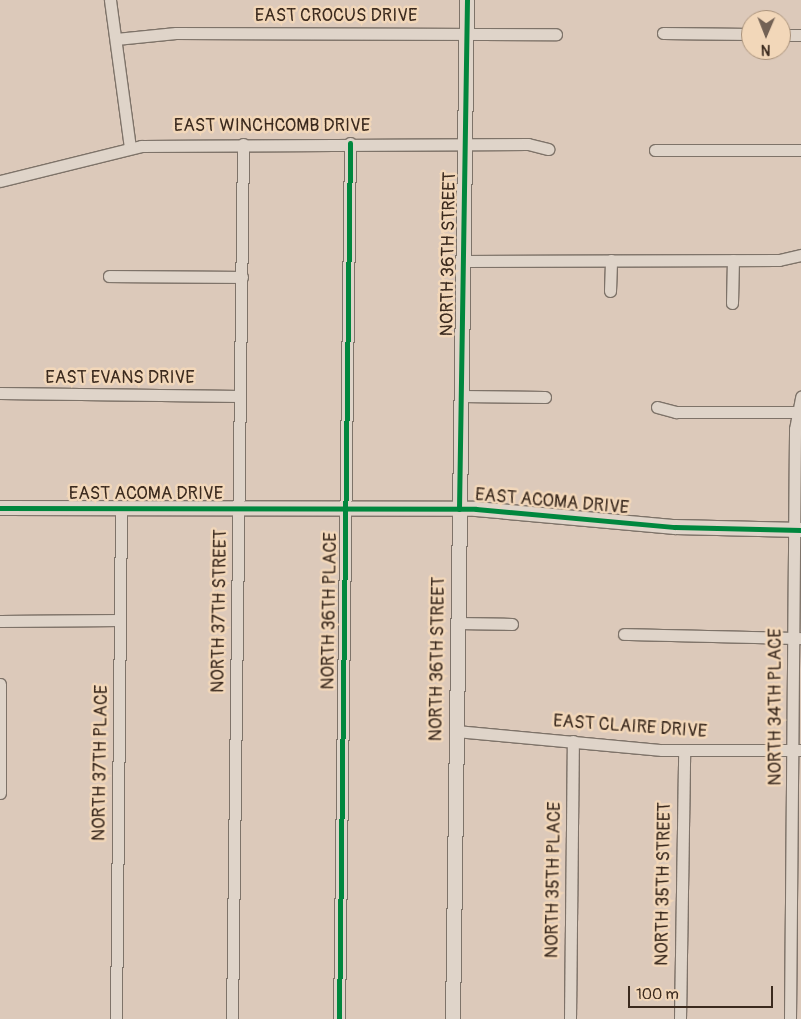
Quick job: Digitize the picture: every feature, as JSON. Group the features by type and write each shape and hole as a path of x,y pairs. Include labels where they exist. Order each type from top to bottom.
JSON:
{"street":[{"path":"110,0 130,148"},
{"name":"NORTH 36TH STREET","path":"453,1019 467,0"},
{"name":"EAST CROCUS DRIVE","path":"116,39 176,33 556,34"},
{"path":"663,33 741,34"},
{"name":"NORTH 36TH PLACE","path":"339,1019 350,143"},
{"name":"EAST WINCHCOMB DRIVE","path":"0,182 130,148 243,144 465,143 528,144 548,149"},
{"name":"NORTH 37TH STREET","path":"232,1019 243,144"},
{"path":"655,150 801,150"},
{"path":"463,261 733,260 801,255"},
{"path":"610,291 611,260"},
{"path":"732,303 733,260"},
{"path":"109,276 242,277"},
{"name":"EAST EVANS DRIVE","path":"0,393 240,396"},
{"path":"461,396 545,397"},
{"name":"NORTH 34TH PLACE","path":"790,1019 796,989 798,530 796,412 801,397"},
{"path":"656,407 676,412 796,412"},
{"name":"EAST ACOMA DRIVE","path":"0,508 459,509 675,527 798,530"},
{"name":"NORTH 37TH PLACE","path":"116,1019 121,508"},
{"path":"0,621 120,620"},
{"path":"457,623 512,624"},
{"path":"624,634 798,638"},
{"path":"0,684 0,793"},
{"name":"EAST CLAIRE DRIVE","path":"456,731 684,750 798,750"},
{"name":"NORTH 35TH PLACE","path":"570,1019 573,741"},
{"name":"NORTH 35TH STREET","path":"680,1019 684,750"}],"cycle path":[{"path":"459,509 467,0"},
{"path":"339,1019 350,143"},
{"path":"0,508 476,509 675,527 801,530"}]}
